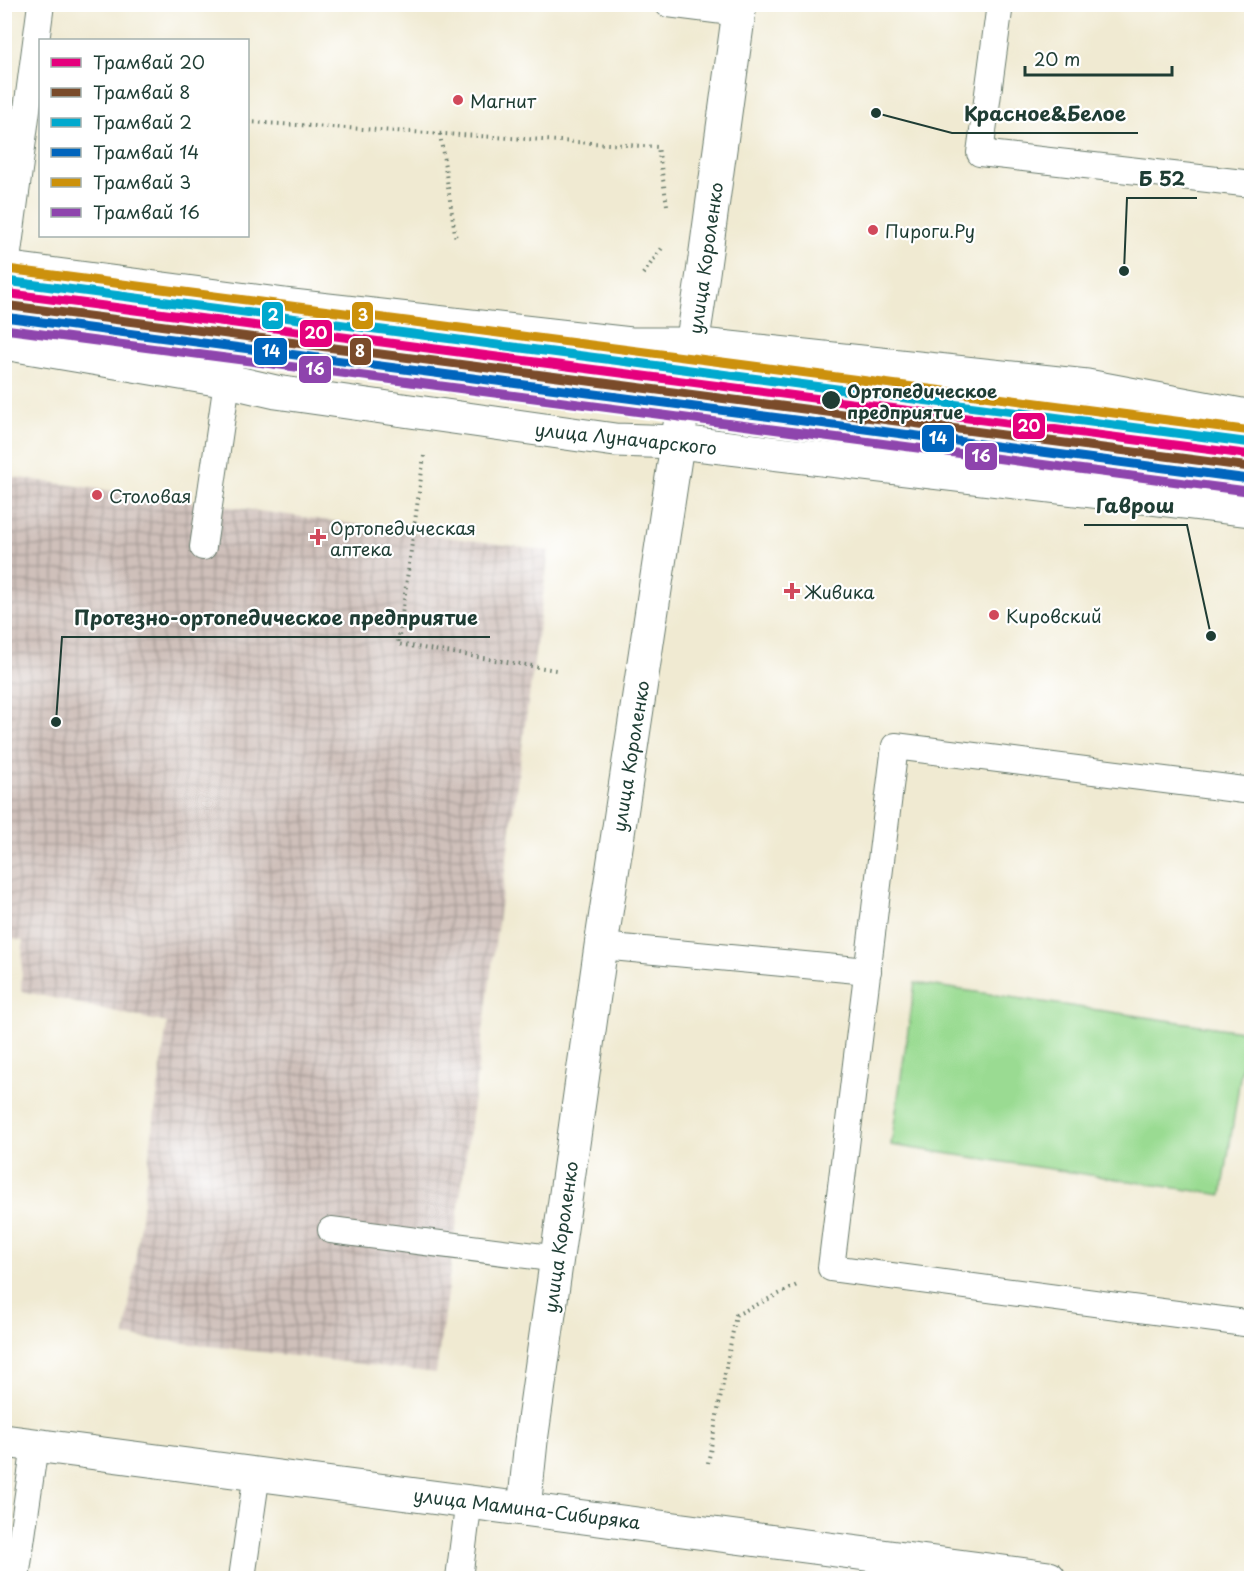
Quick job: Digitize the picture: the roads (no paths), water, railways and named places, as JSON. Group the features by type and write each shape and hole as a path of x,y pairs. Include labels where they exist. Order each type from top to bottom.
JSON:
{"street":[{"name":"улица Короленко","path":"524,1509 531,1441 601,946 679,442 740,9"},
{"path":"5,273 632,344 692,344 1087,386 1251,417"},
{"name":"улица Луначарского","path":"4,343 228,381 276,392 615,440 679,442 1251,510"},
{"name":"улица Мамина-Сибиряка","path":"20,1443 469,1500 1049,1578"}],"lane":[{"path":"5,273 41,4"},
{"path":"668,4 740,9"},
{"path":"1000,4 981,153 1251,184"},
{"path":"203,548 239,299"},
{"path":"1251,791 895,746 831,1268 1251,1324"},
{"path":"601,946 868,971"},
{"path":"330,1230 558,1259"},
{"path":"16,1578 20,1443"},
{"path":"242,1578 257,1473"},
{"path":"459,1578 469,1500"}],"tram line":[{"name":"3","path":"7,269 1252,431"},
{"name":"2","path":"6,281 1252,443"},
{"name":"20","path":"4,293 1252,455"},
{"name":"8","path":"4,305 1250,467"},
{"name":"14","path":"4,317 1249,479"},
{"name":"16","path":"4,329 1247,491"}],"place":[{"name":"Магнит","path":"458,100"},
{"name":"Красное&Белое","path":"876,113"},
{"name":"Пироги.Ру","path":"873,230"},
{"name":"Б 52","path":"1124,271"},
{"name":"Ортопедическое предприятие","path":"831,400"},
{"name":"Столовая","path":"97,495"},
{"name":"Ортопедическая аптека","path":"318,537"},
{"name":"Живика","path":"792,591"},
{"name":"Кировский","path":"994,615"},
{"name":"Гаврош","path":"1211,636"},
{"name":"Протезно-ортопедическое предприятие","path":"56,722"}]}
